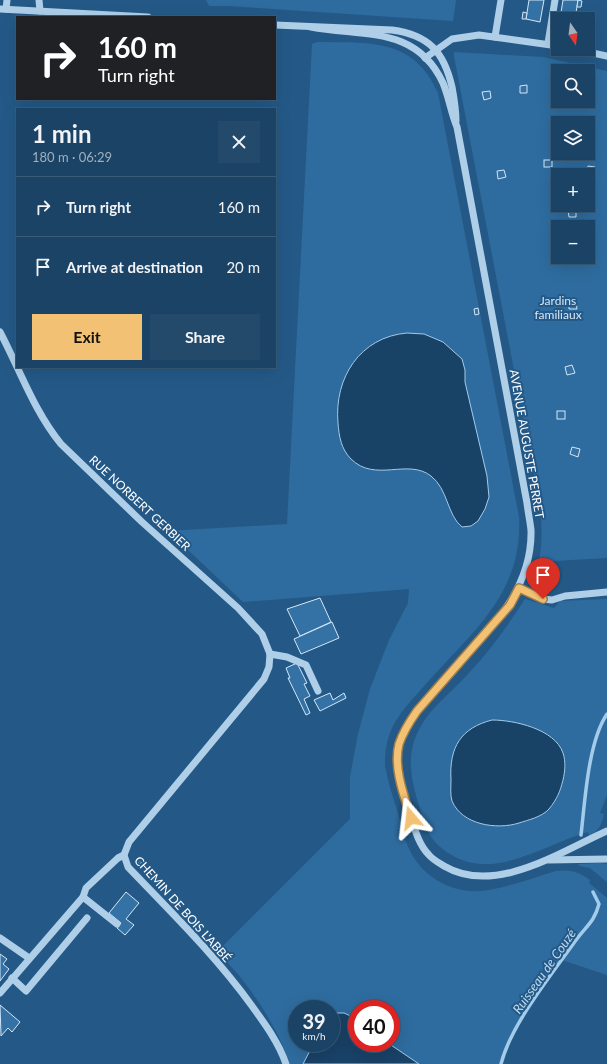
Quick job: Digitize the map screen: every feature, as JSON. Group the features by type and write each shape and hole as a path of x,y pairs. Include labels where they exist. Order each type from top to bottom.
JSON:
{"street":[{"path":"7,0 3,9 130,16"},
{"path":"39,0 40,11"},
{"path":"495,37 501,0"},
{"path":"548,43 555,0"},
{"path":"276,25 311,27 331,26 400,31 423,39 437,50"},
{"name":"AVENUE AUGUSTE PERRET","path":"311,27 331,31 386,36 407,45 432,66 443,84 456,127 527,503 530,538 526,569 519,588 510,605 493,626 417,711 405,729 399,745 398,767 418,838 429,856 453,871 470,876 493,876 549,860 607,859"},
{"path":"424,58 455,39 480,35 551,44"},
{"name":"AVENUE AUGUSTE PERRET","path":"437,50 450,77 456,108 456,127"},
{"path":"595,53 607,56"},
{"name":"RUE NORBERT GERBIER","path":"0,332 16,366"},
{"name":"RUE NORBERT GERBIER","path":"17,368 31,397 56,438 69,453 240,610 262,634 270,654"},
{"path":"519,588 543,599 552,600 565,596 607,592"},
{"path":"270,654 287,656 306,665 318,691"},
{"name":"CHEMIN DE BOIS L'ABBÉ","path":"270,654 269,667 264,679 128,842 124,854 128,867 200,942 241,991 263,1021 282,1053 286,1064"},
{"name":"AVENUE AUGUSTE PERRET","path":"549,860 569,848 607,831"},
{"path":"0,993 83,897 86,888 124,854"},
{"path":"83,897 117,924"},
{"path":"12,978 26,991 88,918"},
{"path":"0,938 29,958"}],"green space":[{"path":"206,0 456,0 453,21 209,6"},
{"path":"317,42 354,43 388,47 402,53 416,62 428,75 438,93 519,517 518,544 513,568 503,590 491,610 476,629 408,704 391,731 387,741 385,766 391,790 410,851 422,868 439,882 459,889 480,891 509,886 556,871 565,870 578,873 586,877 590,880 589,883 607,898 607,975 562,960 509,1040 501,1064 290,1064 276,1032 265,1012 252,992 225,959 220,949 350,819 350,777 358,734 370,689 389,640 408,603 409,589 243,602 168,531 287,524 312,44"},
{"name":"Jardins familiaux","path":"454,52 543,57 575,64 551,64 551,108 595,108 595,68 607,71 607,558 553,561 546,598 540,594 533,585 541,546 540,506"},
{"path":"525,599 554,608 560,601 607,599 607,795 600,813 604,814 600,827 589,836 588,832 537,852 502,863 484,864 467,862 443,850 429,834 423,820 415,792 411,773 411,754 416,735 431,712 484,656","holes":["492,720 513,722 536,729 555,742 561,750 565,760 565,769 557,799"]},
{"path":"578,864 607,864 607,882 590,868 580,866"}],"shaded area":[{"path":"407,333 424,334 443,342 462,359 465,370 465,382 487,476 489,497 485,509 478,521 471,526 462,527 457,522 441,488 437,481 431,476 422,471 412,469 381,470 360,466 351,459 341,442 338,428 340,391 353,363 363,351 376,342 390,336"},
{"path":"492,720 522,724 543,732 559,745 563,753 565,770 559,792 549,809 539,816 510,825 501,826 481,824 464,816 452,801 451,768 455,749 459,741 472,728"},
{"path":"340,1013 344,1013 348,1015 348,1052 400,1051 419,1064 303,1064 309,1052 340,1052"}],"building":[{"path":"529,0 544,0 540,22 526,19"},
{"path":"563,0 578,0 576,12 561,12"},
{"path":"578,0 582,1 581,7 577,7"},
{"path":"523,12 527,13 526,19 522,19"},
{"path":"527,85 527,93 520,93 520,86"},
{"path":"490,91 491,98 484,100 482,92"},
{"path":"544,160 552,160 552,167 544,167"},
{"path":"588,166 595,167 595,168 588,168"},
{"path":"504,170 506,177 498,179 497,171"},
{"path":"568,212 576,212 576,217 569,217"},
{"path":"576,301 577,309 569,309 569,302"},
{"path":"478,308 479,314 475,315 474,309"},
{"path":"572,365 575,373 567,375 565,367"},
{"path":"557,411 565,411 565,419 557,419"},
{"path":"572,447 580,449 578,457 570,454"},
{"path":"320,598 331,622 300,636 287,609"},
{"path":"332,622 339,638 301,654 294,639"},
{"path":"297,663 307,683 304,684 310,696 304,699 310,713 306,715 288,678 290,678 286,668"},
{"path":"330,693 333,700 344,693 346,698 320,711 314,700"},
{"path":"139,857 143,861 140,864 136,860"},
{"path":"126,892 139,903 126,919 134,925 125,935 117,928 121,923 109,913"},
{"path":"0,954 7,959 3,964 9,969 0,981"},
{"path":"0,1005 20,1022 12,1032 8,1028 1,1036"}],"waterway":[{"name":"Ruisseau de Couzé","path":"581,835 591,756 595,740 607,714"},
{"name":"Ruisseau de Couzé","path":"501,1064 506,1049 533,1000 595,916 599,904 593,892"}],"route":[{"path":"411,818 398,767 399,745 405,729 417,711 441,682 485,635 510,605 519,588 543,599"}]}
